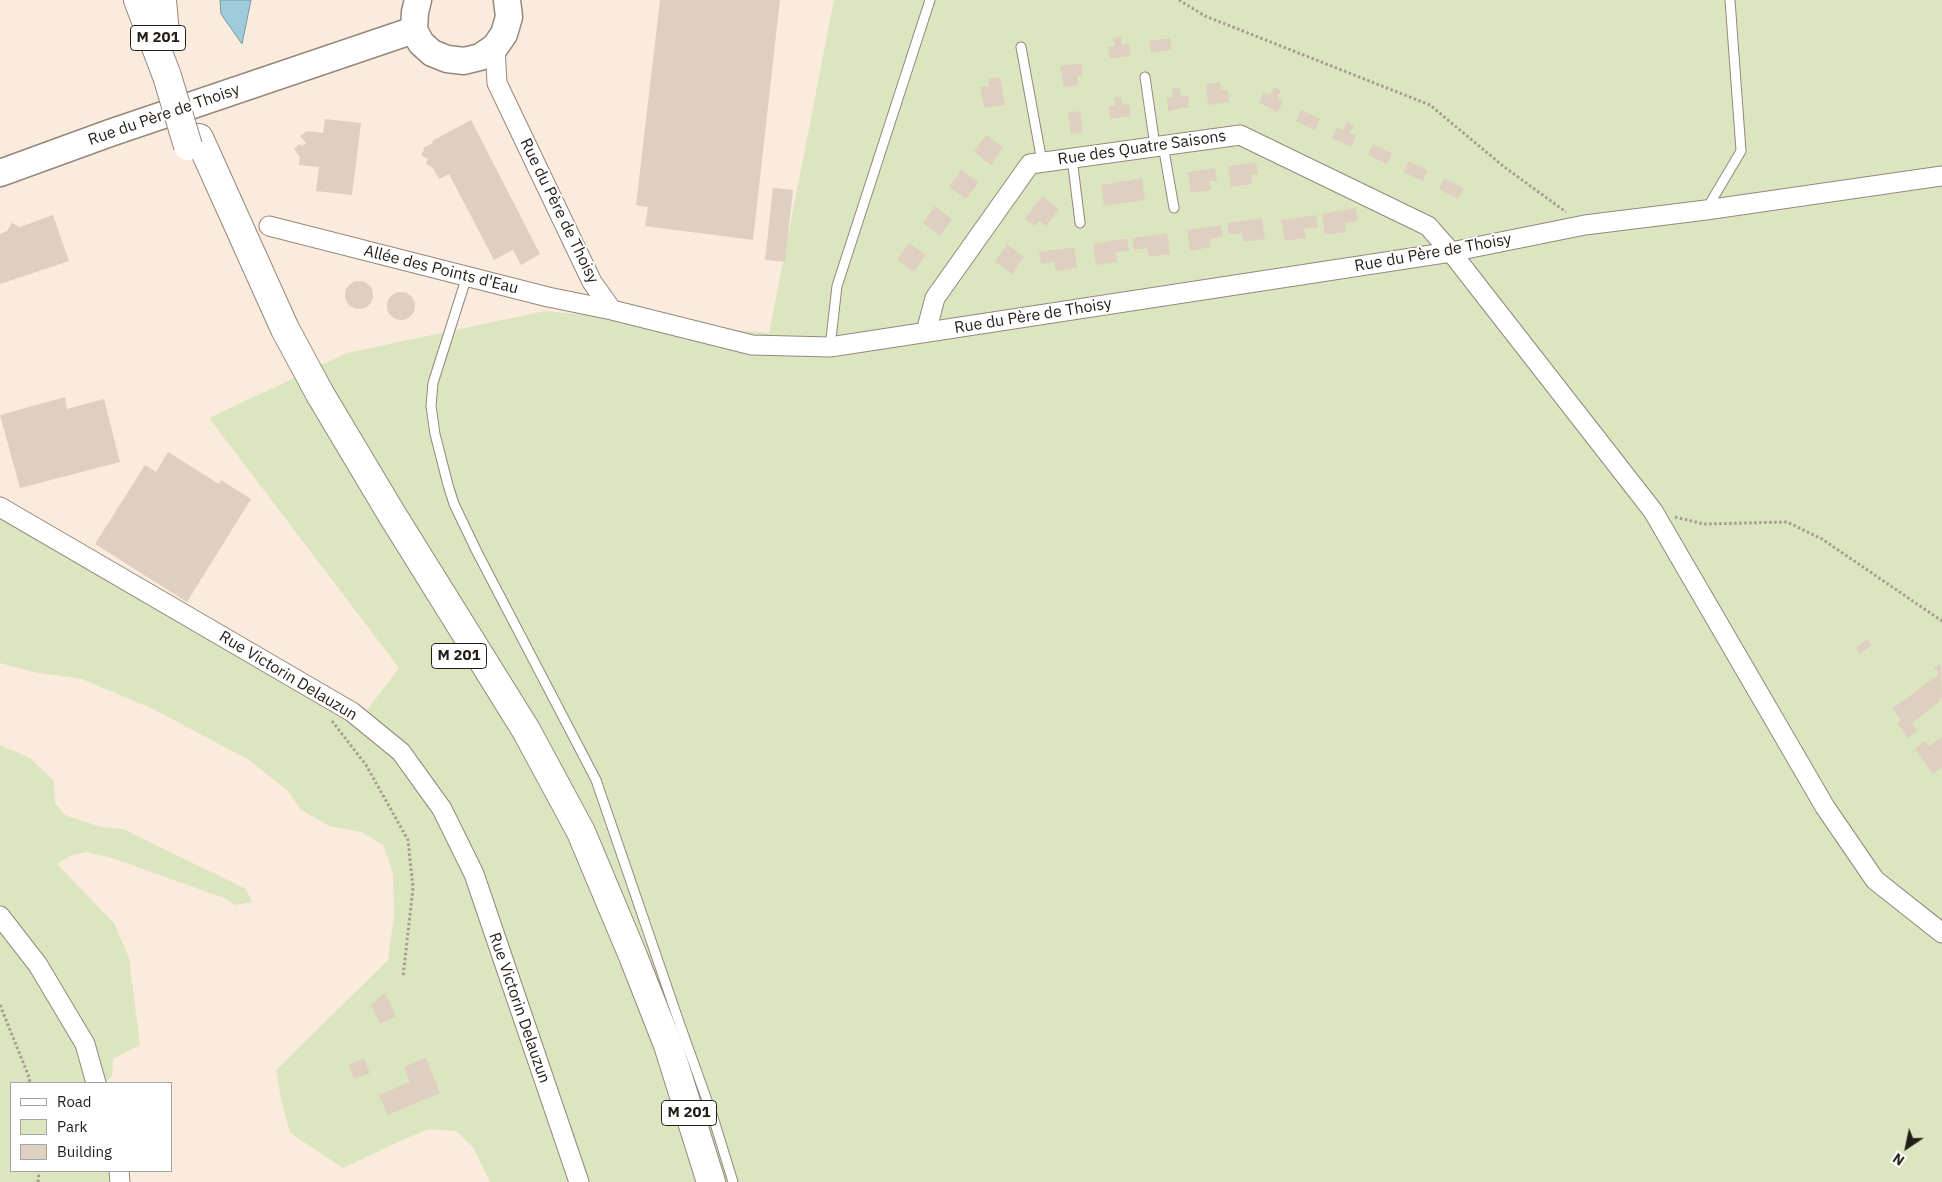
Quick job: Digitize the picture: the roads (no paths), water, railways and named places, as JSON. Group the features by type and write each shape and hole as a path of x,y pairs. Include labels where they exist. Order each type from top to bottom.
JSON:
{"highway":[{"path":"138,0 173,75"},
{"name":"M 201","path":"150,0 193,142 259,314 314,415 508,735 556,823 591,894 614,948 652,1052 694,1182"},
{"name":"M 201","path":"160,0 173,75"},
{"name":"M 201","path":"193,142 285,329 316,386 391,513 526,730 581,832 634,956 668,1045 711,1182"}],"main road":[{"path":"418,0 414,30 421,43 432,53 447,59 464,61 480,57 495,47 504,34 508,17 507,0"},
{"name":"Rue du Père de Thoisy","path":"0,173 110,133 414,30"}],"street":[{"name":"Rue du Père de Thoisy","path":"495,47 498,83 592,282 612,310 752,345 830,347 1450,252 1585,226 1942,176"},
{"path":"464,61 498,83"},
{"name":"Rue des Quatre Saisons","path":"926,332 936,298 1030,164 1240,135 1428,226 1653,511 1824,807 1875,880 1942,933"},
{"name":"Allée des Points d'Eau","path":"269,226 548,297 612,310"},
{"name":"Rue Victorin Delauzun","path":"0,507 352,712 401,752 442,809 474,874 579,1182"},
{"path":"0,916 38,964 85,1044 96,1082"}],"lane":[{"path":"830,347 837,286 930,0"},
{"path":"1706,210 1741,151 1730,0"},
{"path":"1021,47 1042,162"},
{"path":"1145,77 1174,208"},
{"path":"1072,158 1080,223"},
{"path":"467,276 433,383 431,406 435,434 448,485 454,504 477,552 596,780 713,1117 733,1182"}],"water":[{"path":"220,0 251,0 242,44 221,14"}]}
